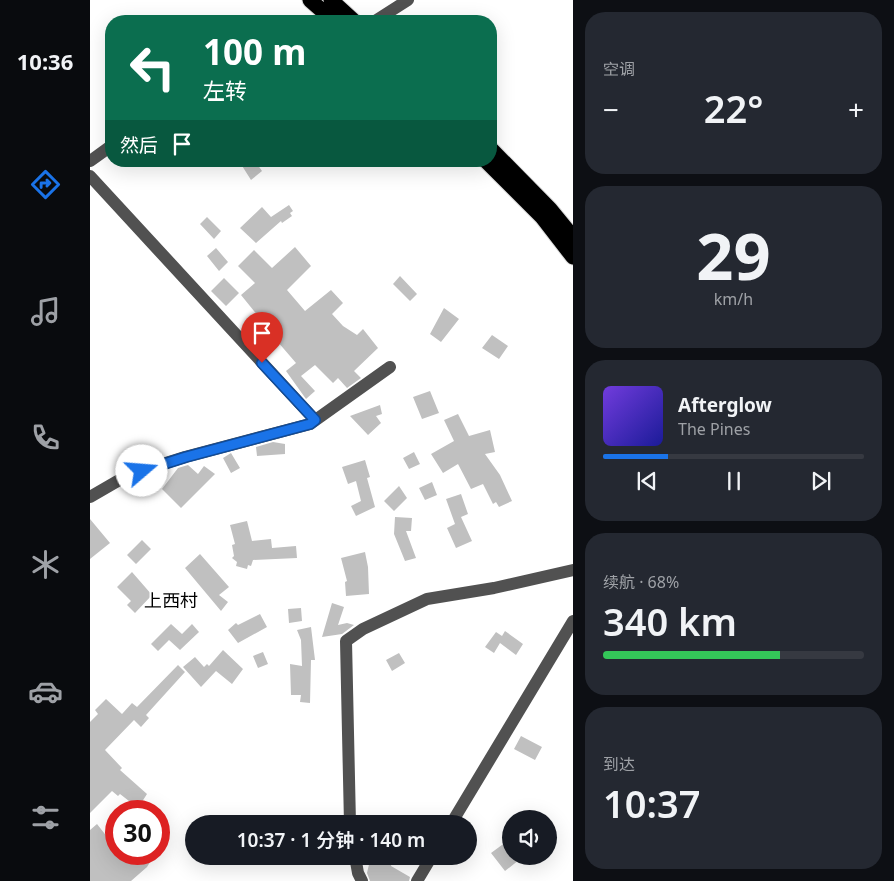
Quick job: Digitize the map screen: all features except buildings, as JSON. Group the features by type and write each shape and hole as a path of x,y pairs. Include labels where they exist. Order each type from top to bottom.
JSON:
{"highway":[{"path":"310,0 324,15"},
{"path":"331,0 347,15"},
{"path":"497,155 550,209 573,237"},
{"path":"492,167 542,217 573,257"}],"street":[{"path":"384,15 408,0"},
{"path":"90,161 105,150"},
{"path":"90,176 315,420"},
{"path":"90,497 128,475 186,457 310,424 390,367"},
{"path":"350,815 346,641 363,629 427,599 494,588 573,570"},
{"path":"456,815 573,621"},
{"path":"357,865 362,881"},
{"path":"418,881 427,865"}],"district":[{"name":"上西村","path":"171,601"}],"route":[{"path":"142,471 186,457 310,424 315,420 262,363"}]}
